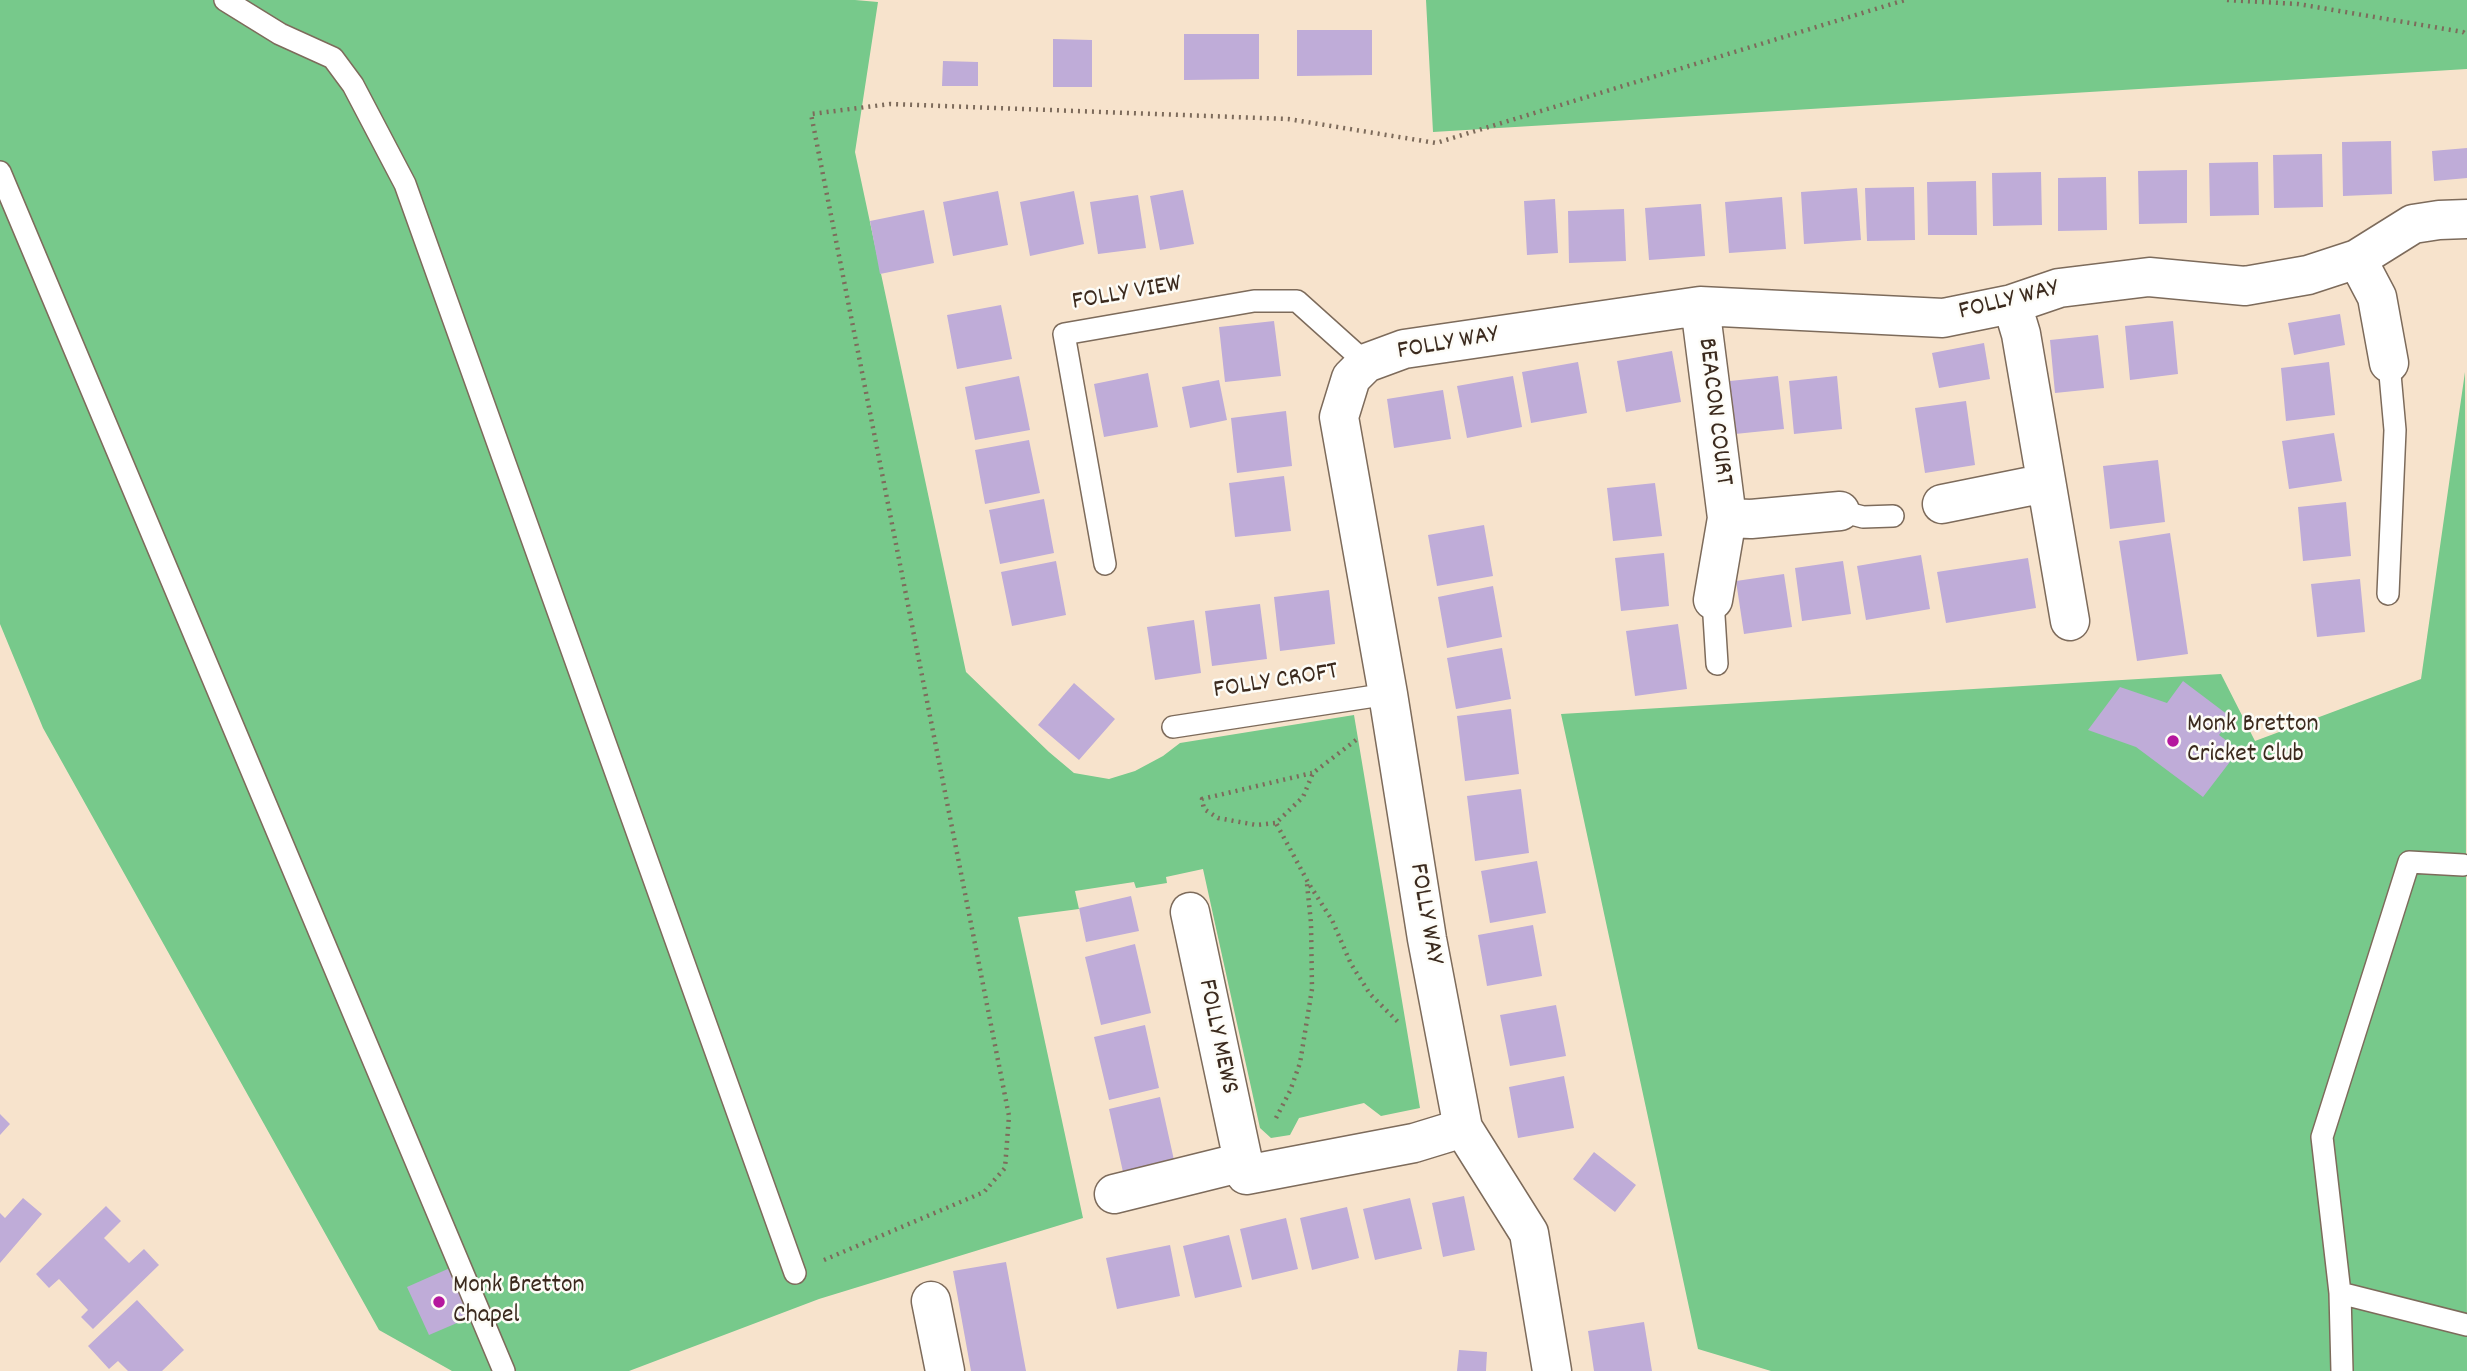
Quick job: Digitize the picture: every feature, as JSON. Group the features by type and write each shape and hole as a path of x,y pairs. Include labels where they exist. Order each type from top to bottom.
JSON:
{"street":[{"name":"FOLLY WAY","path":"1552,1371 1529,1233 1463,1128 1427,939 1391,712 1339,417 1351,378 1366,363 1404,349 1700,306 1943,318 2012,304 2059,288 2149,277 2245,286 2308,275 2357,259 2413,224 2467,219"},
{"path":"2357,259 2377,297 2389,363"},
{"path":"2012,304 2021,334 2070,621"},
{"name":"BEACON COURT","path":"1700,306 1727,518 1713,600"},
{"path":"1942,504 2046,483"},
{"name":"BEACON COURT","path":"1727,518 1751,519 1840,511"},
{"name":"FOLLY MEWS","path":"1190,912 1243,1162"},
{"path":"1114,1194 1243,1162 1246,1175 1414,1143 1463,1128"},
{"path":"931,1301 945,1371"}],"lane":[{"path":"225,0 280,34 333,58 354,85 405,184 795,1273"},
{"path":"0,172 504,1371"},
{"name":"FOLLY VIEW","path":"1105,564 1065,334 1254,301 1297,301 1366,363"},
{"path":"2388,594 2395,430 2389,363"},
{"name":"BEACON COURT","path":"1840,511 1863,517 1893,516"},
{"name":"BEACON COURT","path":"1713,600 1717,664"},
{"name":"FOLLY CROFT","path":"1173,727 1391,712"},
{"path":"2342,1371 2340,1293 2322,1137 2409,862 2463,865"},
{"path":"2340,1293 2467,1325"}],"path":[{"path":"795,1273 984,1192 1005,1168 1009,1116 811,114 890,104 1288,119 1436,143 1906,0"},
{"path":"2227,0 2298,4 2463,32 2467,35"},
{"path":"1312,773 1303,797 1276,823 1256,825 1218,818 1204,810 1202,799 1312,773 1391,712"},
{"path":"1276,823 1332,920 1351,964 1370,994 1400,1024 1451,1058"},
{"path":"1243,1162 1269,1131 1290,1091 1300,1063 1312,989 1307,880"}],"green space":[{"path":"0,0 878,2 855,152 966,672 1074,773 1109,779 1135,771 1180,743 1354,715 1420,1108 1381,1116 1364,1103 1299,1118 1290,1135 1271,1138 1260,1128 1203,869 1166,877 1167,883 1136,888 1134,882 1075,891 1079,909 1018,917 1083,1218 819,1299 629,1371 452,1371 379,1330 43,728 0,624"},
{"path":"1426,0 2467,0 2467,69 1433,132"},
{"path":"2465,372 2467,1371 1771,1371 1698,1349 1561,714 2221,674 2255,741 2421,679"}],"building":[{"path":"1297,30 1372,30 1372,75 1297,76"},
{"path":"1184,34 1259,34 1259,79 1184,80"},
{"path":"1053,39 1092,40 1092,87 1053,87"},
{"path":"943,61 978,62 978,86 942,86"},
{"path":"2391,141 2392,194 2343,196 2342,142"},
{"path":"2467,148 2467,178 2434,181 2432,151"},
{"path":"2322,154 2323,207 2274,208 2273,155"},
{"path":"2258,162 2259,215 2210,216 2209,163"},
{"path":"2187,170 2187,223 2139,224 2138,171"},
{"path":"2041,172 2042,225 1993,226 1992,173"},
{"path":"2106,177 2107,230 2058,231 2058,178"},
{"path":"1976,181 1977,235 1928,235 1927,182"},
{"path":"1914,187 1915,240 1867,241 1865,188"},
{"path":"1857,188 1861,240 1804,244 1801,192"},
{"path":"1183,190 1194,244 1160,250 1150,196"},
{"path":"998,191 1008,245 953,256 943,202"},
{"path":"1074,191 1084,244 1030,256 1020,202"},
{"path":"1138,195 1146,248 1098,254 1090,202"},
{"path":"1782,197 1786,249 1729,253 1725,202"},
{"path":"1555,199 1558,253 1527,255 1524,201"},
{"path":"1701,204 1705,256 1649,260 1645,208"},
{"path":"1624,209 1626,261 1569,263 1568,211"},
{"path":"924,210 934,263 880,274 870,221"},
{"path":"1001,305 1012,359 957,369 947,315"},
{"path":"2340,314 2345,345 2294,355 2288,323"},
{"path":"1274,321 1281,376 1225,382 1219,327"},
{"path":"2173,321 2178,374 2130,380 2125,326"},
{"path":"2098,335 2104,388 2055,393 2050,340"},
{"path":"1984,343 1990,379 1939,388 1932,353"},
{"path":"1672,351 1681,402 1626,412 1617,361"},
{"path":"1578,362 1587,413 1531,423 1522,372"},
{"path":"2329,362 2335,415 2286,421 2281,368"},
{"path":"1148,373 1158,427 1104,437 1094,384"},
{"path":"1019,376 1030,430 975,440 965,387"},
{"path":"1513,376 1522,427 1467,438 1457,386"},
{"path":"1778,376 1784,429 1735,434 1730,381"},
{"path":"1837,376 1842,429 1794,434 1789,381"},
{"path":"1219,380 1227,420 1190,428 1182,387"},
{"path":"1443,390 1451,439 1394,448 1387,399"},
{"path":"1966,401 1975,465 1925,473 1915,408"},
{"path":"1286,411 1292,466 1237,473 1231,418"},
{"path":"2334,433 2342,481 2289,489 2282,441"},
{"path":"1029,440 1040,493 985,504 975,450"},
{"path":"2158,460 2165,522 2110,529 2103,466"},
{"path":"1284,476 1291,531 1235,537 1229,483"},
{"path":"1655,483 1662,536 1613,541 1607,488"},
{"path":"1044,499 1054,553 1000,564 989,510"},
{"path":"2346,502 2351,556 2303,561 2298,507"},
{"path":"1484,525 1493,576 1437,586 1428,535"},
{"path":"2170,533 2188,654 2137,661 2119,541"},
{"path":"1664,553 1669,606 1621,611 1615,558"},
{"path":"1921,555 1930,609 1866,620 1857,566"},
{"path":"2028,558 2036,608 1946,623 1937,572"},
{"path":"1056,561 1066,615 1012,626 1001,572"},
{"path":"1843,561 1851,614 1802,621 1795,568"},
{"path":"1784,574 1792,627 1744,634 1736,581"},
{"path":"2360,579 2365,632 2317,637 2311,584"},
{"path":"1493,586 1502,637 1447,648 1438,597"},
{"path":"1329,590 1335,644 1280,651 1274,597"},
{"path":"1260,604 1267,659 1212,666 1205,611"},
{"path":"1194,620 1201,673 1155,680 1147,627"},
{"path":"1678,624 1687,689 1635,696 1626,631"},
{"path":"1502,648 1511,699 1456,709 1447,658"},
{"name":"Monk Bretton Cricket Club","path":"2183,681 2232,718 2219,735 2239,750 2203,797 2136,747 2088,730 2120,687 2167,703"},
{"path":"1074,683 1115,719 1079,760 1038,725"},
{"path":"1511,709 1519,774 1465,781 1457,716"},
{"path":"1521,789 1529,853 1475,861 1467,796"},
{"path":"1537,861 1546,913 1490,923 1481,871"},
{"path":"1131,896 1139,931 1086,942 1079,908"},
{"path":"1533,925 1542,976 1487,986 1478,935"},
{"path":"1135,944 1151,1013 1101,1025 1085,957"},
{"path":"1556,1005 1566,1056 1510,1066 1500,1015"},
{"path":"1145,1025 1159,1088 1109,1100 1094,1037"},
{"path":"1564,1076 1574,1128 1518,1138 1509,1087"},
{"path":"1160,1097 1174,1160 1123,1172 1109,1109"},
{"path":"0,1114 10,1124 0,1135"},
{"path":"1594,1152 1636,1185 1615,1212 1573,1179"},
{"path":"1464,1196 1475,1250 1443,1257 1432,1203"},
{"path":"23,1198 42,1214 0,1263 0,1213 5,1218"},
{"path":"1410,1198 1422,1249 1375,1260 1363,1209"},
{"path":"106,1206 121,1221 104,1238 129,1263 144,1249 159,1265 93,1329 81,1317 88,1310 59,1279 49,1288 36,1274"},
{"path":"1347,1207 1359,1258 1312,1270 1300,1218"},
{"path":"1286,1218 1298,1269 1252,1280 1240,1229"},
{"path":"1229,1235 1242,1287 1195,1298 1183,1246"},
{"path":"1170,1245 1180,1296 1117,1309 1106,1258"},
{"path":"1006,1262 1026,1371 971,1371 953,1271"},
{"name":"Monk Bretton Chapel","path":"450,1268 471,1317 429,1335 407,1287"},
{"path":"137,1300 184,1350 162,1371 128,1371 118,1361 109,1369 88,1346"},
{"path":"1644,1322 1652,1371 1594,1371 1588,1331"},
{"path":"1459,1350 1487,1352 1486,1371 1457,1371"}],"place":[{"name":"Monk Bretton Cricket Club","path":"2173,741"},
{"name":"Monk Bretton Chapel","path":"439,1302"}]}
